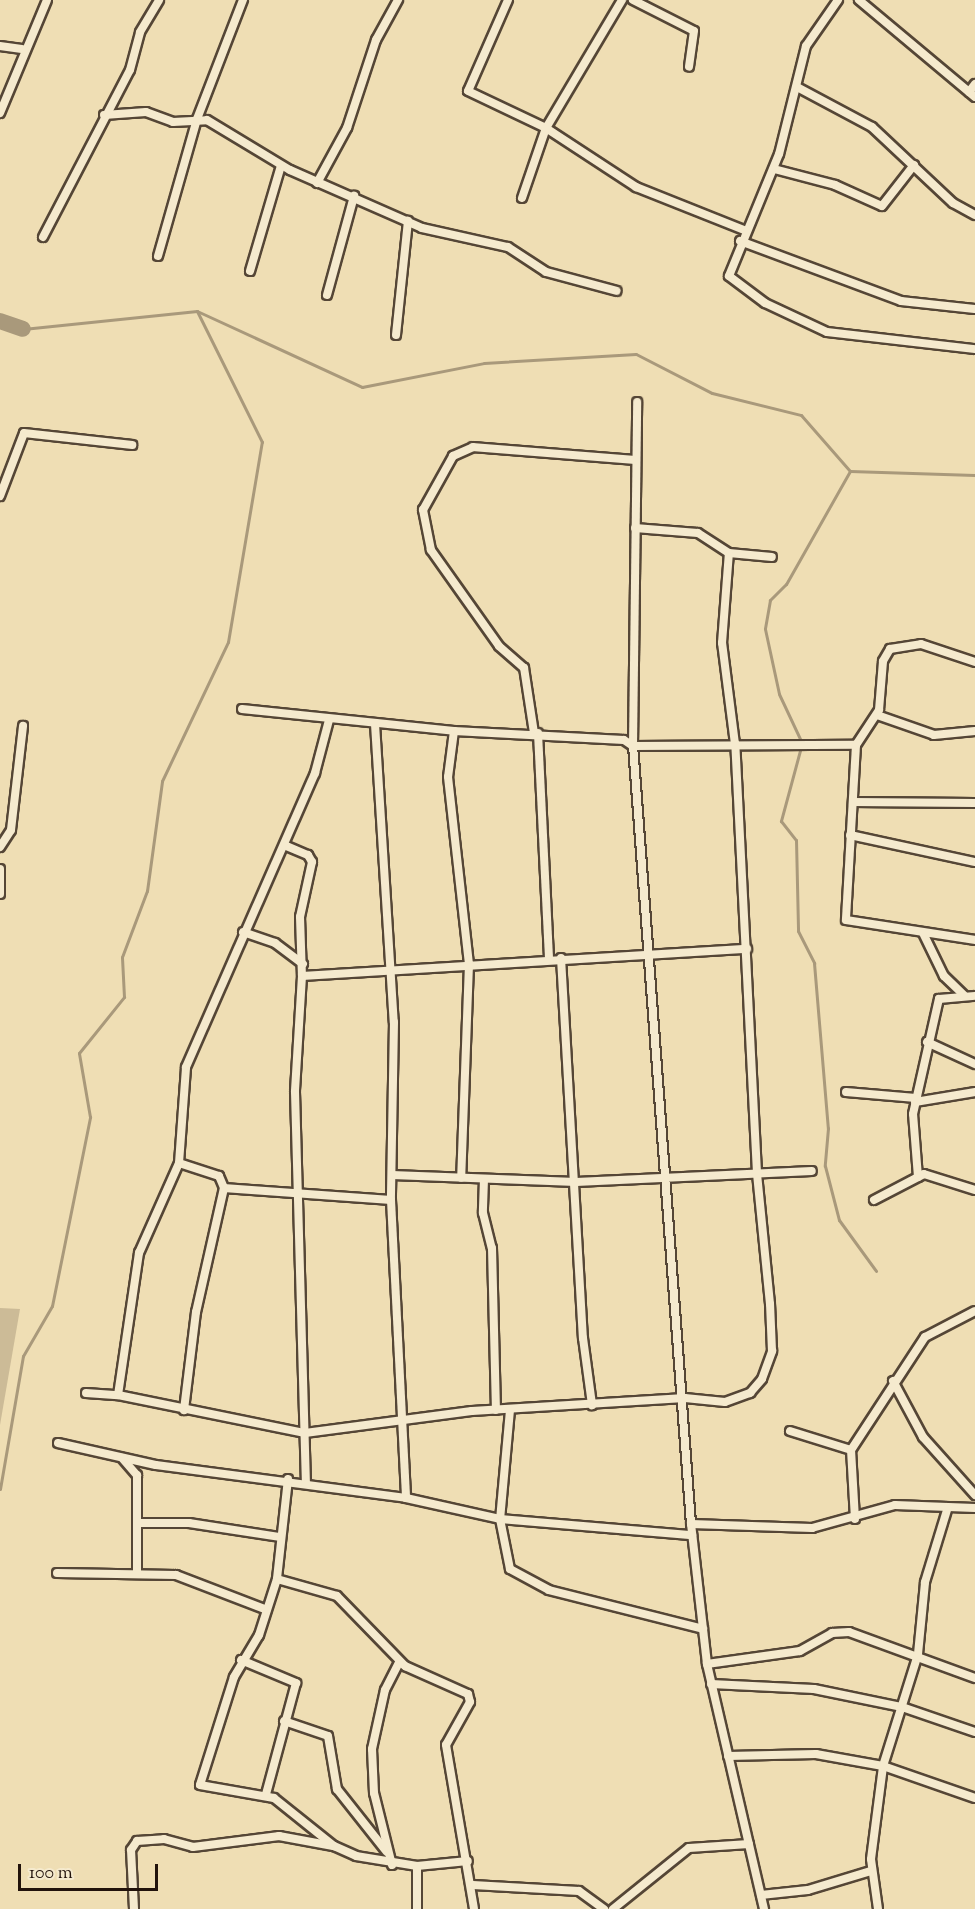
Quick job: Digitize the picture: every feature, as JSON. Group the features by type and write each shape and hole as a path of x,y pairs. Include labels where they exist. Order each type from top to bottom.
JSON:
{"street":[{"path":"0,112 4,91 47,0"},
{"path":"43,237 159,0"},
{"path":"158,256 197,119 243,0"},
{"path":"317,183 347,128 376,40 398,0"},
{"path":"508,0 468,91 546,128 636,187 744,230"},
{"path":"522,198 546,128 622,0"},
{"path":"633,0 694,31 697,41 689,67"},
{"path":"838,0 806,46 774,169 744,230 729,276 765,303 813,327 852,338 975,349"},
{"path":"859,0 972,94 975,84"},
{"path":"0,46 22,49"},
{"path":"797,87 864,122 914,165 953,203 975,215"},
{"path":"104,115 146,112 174,122 197,119 218,124 281,166 317,183 354,196 408,220 508,247 546,272 617,291"},
{"path":"774,169 835,185 882,206 914,165"},
{"path":"250,271 281,166"},
{"path":"327,295 354,196"},
{"path":"396,335 408,220"},
{"path":"740,241 901,301 975,309"},
{"path":"637,402 634,460 633,746 685,1398 691,1524 707,1664 764,1909"},
{"path":"0,496 24,433 132,445"},
{"path":"549,958 536,733 524,668 499,646 431,550 423,510 453,456 473,447 634,460"},
{"path":"635,528 698,534 729,553 772,558"},
{"path":"86,1393 118,1395 305,1433 400,1419 496,1410 592,1406 685,1398 737,1400 750,1393 769,1363 770,1304 757,1173 735,744 722,643 729,553"},
{"path":"975,662 921,644 890,649 883,661 877,715 856,745 846,920 975,940"},
{"path":"242,709 329,720 454,731 536,733 624,740 633,746 856,745"},
{"path":"877,715 934,735 975,731"},
{"path":"118,1395 139,1253 179,1163 186,1067 243,932 315,773 329,720"},
{"path":"375,724 390,968 391,1200 400,1419 406,1498"},
{"path":"0,846 11,830 24,726"},
{"path":"454,731 448,777 469,964 462,1178"},
{"path":"853,802 975,803"},
{"path":"850,835 975,862"},
{"path":"284,844 312,857 300,917 303,964 295,1092 306,1482"},
{"path":"0,869 0,894"},
{"path":"243,932 275,943 303,964"},
{"path":"923,933 944,976 964,995"},
{"path":"302,976 549,958 747,949"},
{"path":"561,958 592,1406"},
{"path":"918,1177 913,1149 915,1100 939,999 964,995 975,996"},
{"path":"927,1042 975,1064"},
{"path":"846,1092 915,1100 975,1092"},
{"path":"179,1163 219,1176 224,1188 196,1312 184,1410"},
{"path":"392,1175 576,1182 812,1171"},
{"path":"874,1200 918,1177 933,1174 975,1190"},
{"path":"484,1179 483,1213 492,1248 496,1410"},
{"path":"224,1188 297,1197 391,1200"},
{"path":"855,1519 850,1449 925,1336 975,1311"},
{"path":"893,1381 923,1437 975,1495"},
{"path":"510,1410 500,1520 506,1562 534,1582 703,1629"},
{"path":"790,1431 850,1449"},
{"path":"58,1443 120,1456 406,1498 500,1520 692,1535"},
{"path":"120,1456 137,1475 137,1573"},
{"path":"288,1479 279,1537 277,1579 267,1610 242,1660 200,1781 207,1788 266,1794 334,1846"},
{"path":"691,1524 812,1528 855,1519 895,1505 975,1508"},
{"path":"878,1909 872,1871 883,1766 918,1654 925,1582 948,1507"},
{"path":"138,1523 189,1523 279,1537"},
{"path":"57,1573 137,1573 184,1577 267,1610"},
{"path":"277,1579 337,1596 399,1662 468,1694 470,1702 446,1745 468,1861 474,1909"},
{"path":"707,1664 800,1651 832,1633 849,1632 918,1654 975,1678"},
{"path":"242,1660 296,1683 266,1794"},
{"path":"392,1865 374,1793 372,1749 385,1690 399,1662"},
{"path":"711,1684 793,1686 902,1707 975,1732"},
{"path":"284,1721 328,1736 337,1790 388,1852"},
{"path":"728,1756 796,1752 883,1766 975,1798"},
{"path":"134,1909 131,1850 137,1841 164,1839 193,1847 279,1836 334,1846 392,1865 417,1866 468,1861"},
{"path":"613,1909 689,1848 749,1844"},
{"path":"417,1866 417,1909"},
{"path":"761,1895 808,1890 872,1871"},
{"path":"472,1885 579,1891 604,1909"}],"shaded area":[{"path":"0,1308 20,1309 0,1425"}],"waterway":[{"path":"23,329 197,311 362,387 484,363 636,354 712,393 801,415 850,471 975,475"},
{"path":"0,1489 23,1356 52,1306 90,1117 79,1053 124,997 122,957 147,891 162,781 228,642 262,442 197,311"},
{"path":"0,321 23,329"},
{"path":"850,471 786,584 770,600 765,629 779,694 802,743 781,821 796,840 798,931 814,963 828,1128 825,1166 839,1220 876,1271"}]}
